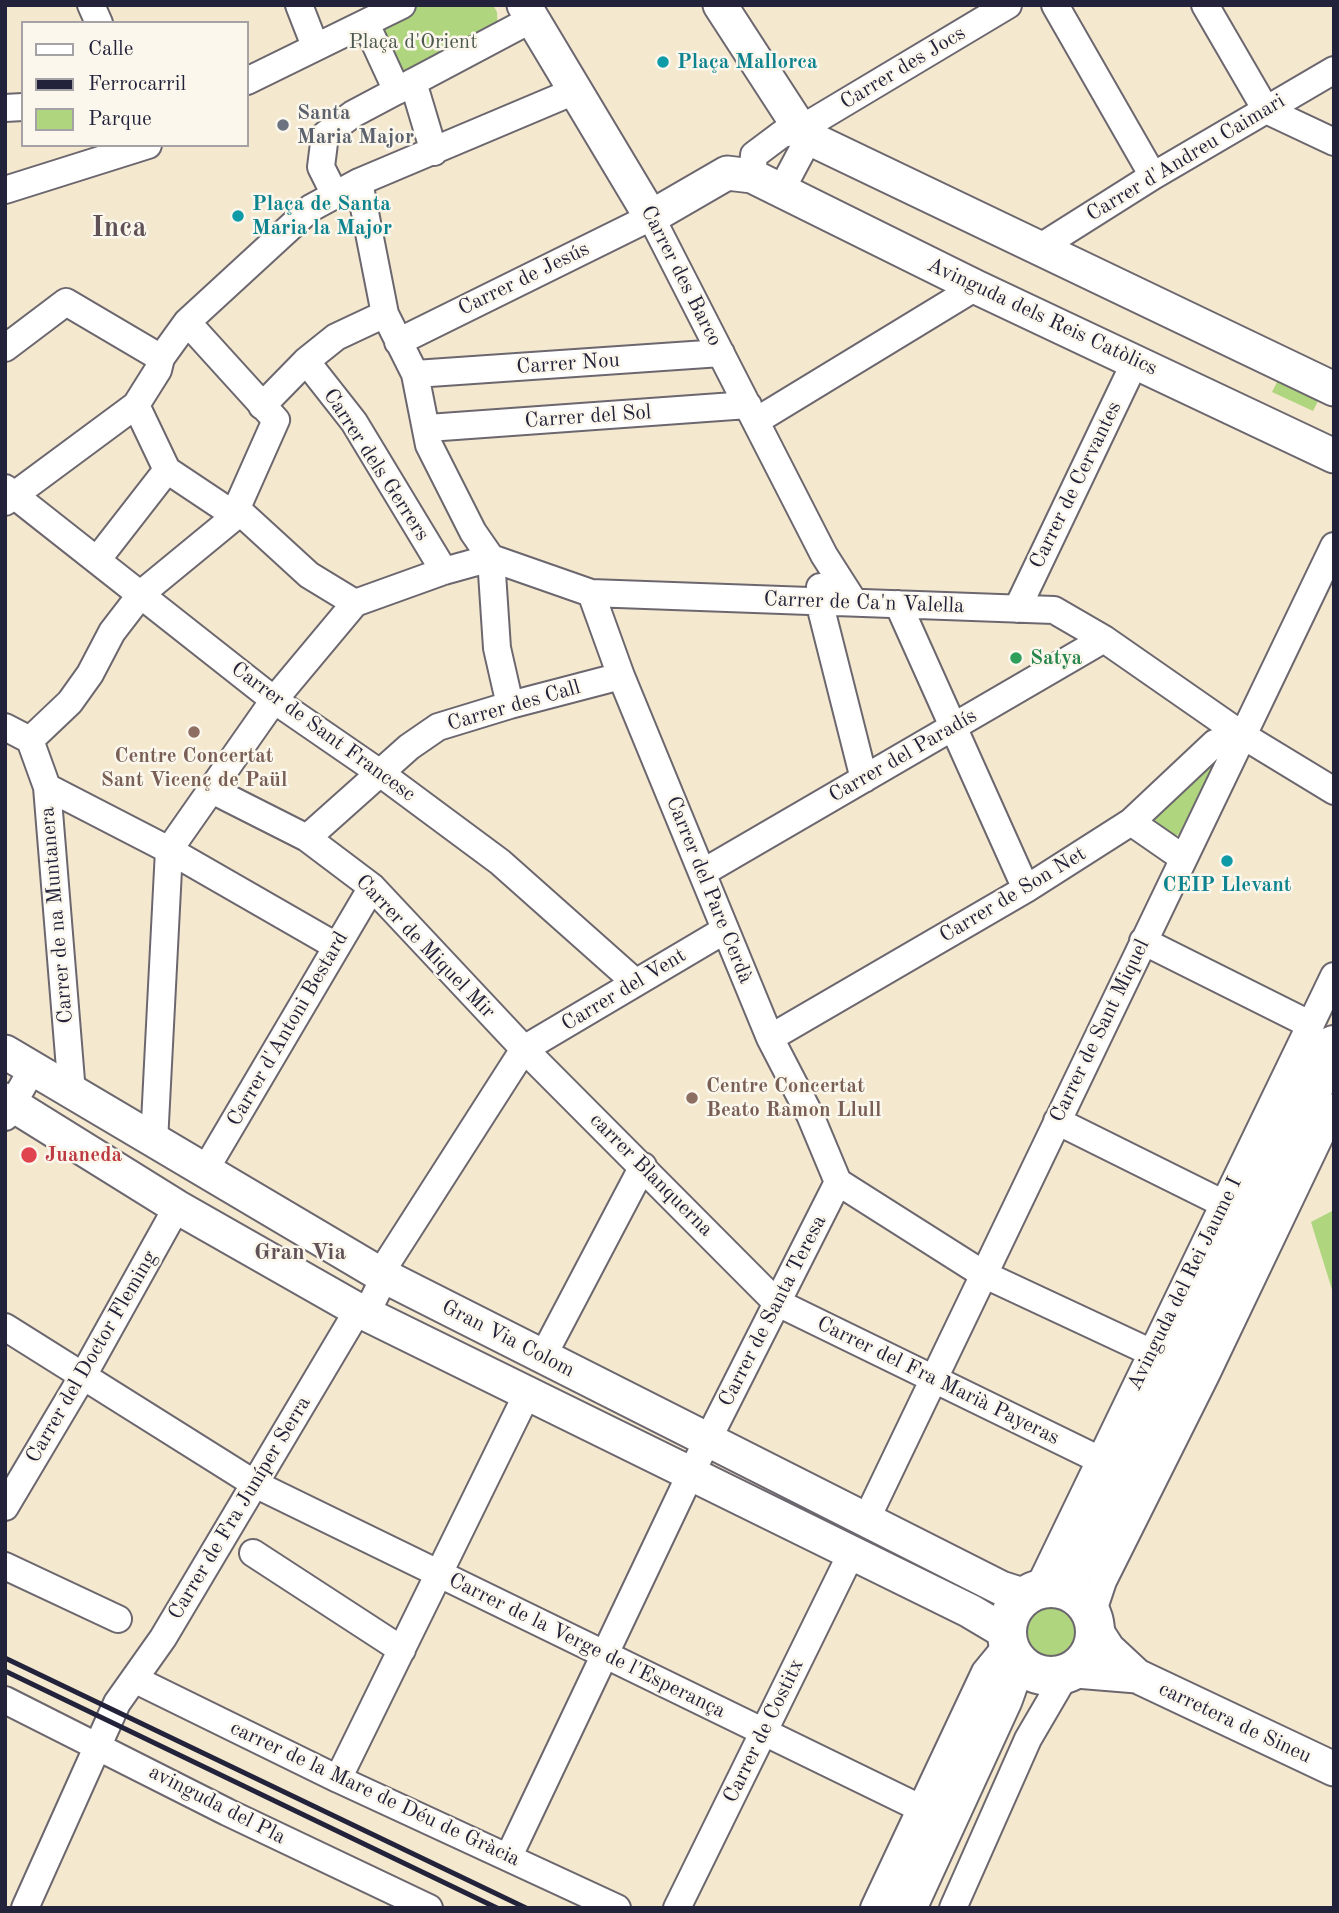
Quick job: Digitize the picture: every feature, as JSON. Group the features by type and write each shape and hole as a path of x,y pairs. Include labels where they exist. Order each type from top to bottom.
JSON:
{"highway":[{"name":"Avinguda del Rei Jaume I","path":"1065,1604 1083,1585 1089,1551 1177,1365 1322,1035"},
{"path":"907,1908 1009,1712 1090,1657 1065,1604 1009,1613 1009,1712 928,1908"},
{"path":"1009,1644 1027,1669 1063,1673"}],"main road":[{"path":"720,5 802,133 1334,389"},
{"name":"Carrer des Barco","path":"528,12 651,216"},
{"path":"651,216 727,173 762,181"},
{"name":"Avinguda dels Reis Catòlics","path":"762,181 976,287 1334,456"},
{"name":"Gran Via Colom","path":"19,1060 380,1274 1001,1588 1065,1604"},
{"name":"Gran Via Colom","path":"8,1107 358,1310 993,1622 1009,1644"},
{"path":"1065,1604 1137,1676"},
{"path":"1063,1673 1137,1676"},
{"name":"carretera de Sineu","path":"1137,1676 1334,1769"}],"street":[{"path":"91,5 98,21"},
{"path":"299,5 315,46"},
{"path":"248,80 402,5"},
{"name":"Carrer des Jocs","path":"762,181 754,155 782,134 802,133 1008,5"},
{"path":"1055,5 1153,176"},
{"path":"1205,5 1266,110 1334,142"},
{"path":"335,195 321,167 325,135 353,114 405,87 528,12"},
{"path":"366,24 405,87 434,152"},
{"name":"Carrer d'Andreu Caimari","path":"1039,248 1153,176 1334,70"},
{"path":"8,495 136,405 158,370 161,358 187,323 311,208 359,182 577,90"},
{"path":"762,181 786,181 803,149 802,133"},
{"path":"5,190 142,147"},
{"path":"359,182 385,314 415,374 428,428 429,445 473,532 492,558 498,648 510,705"},
{"name":"Carrer de Jesús","path":"398,342 651,216"},
{"name":"Carrer des Barco","path":"651,216 824,555 854,602"},
{"path":"752,413 976,287"},
{"path":"5,348 66,302 161,358"},
{"path":"262,406 306,360 336,337 385,314"},
{"path":"5,727 30,740 70,702 90,674 112,632 142,593 232,519 238,510 276,420 187,323"},
{"name":"Carrer Nou","path":"415,374 721,354"},
{"name":"Carrer dels Gerrers","path":"306,360 354,422 444,571"},
{"name":"Carrer de Cervantes","path":"1017,609 1135,362"},
{"path":"136,405 167,470 227,510 238,510 309,575 355,603"},
{"name":"Carrer del Sol","path":"428,428 752,413"},
{"path":"97,560 167,470"},
{"name":"Carrer de Sant Francesc","path":"8,495 142,593 274,700 380,773 500,862 635,982"},
{"name":"Carrer de Sant Miquel","path":"867,1518 1334,545"},
{"path":"824,555 819,601 864,779"},
{"path":"154,1142 169,850 274,700 355,603 444,571 492,558"},
{"name":"Carrer de Ca'n Valella","path":"492,558 591,593 1055,610 1104,639 1242,735 1334,791"},
{"name":"Carrer del Pare Cerdà","path":"591,593 621,676 769,1038 810,1115 838,1182"},
{"path":"898,604 951,728 1026,889"},
{"name":"Carrer del Paradís","path":"702,873 1104,639"},
{"name":"Carrer des Call","path":"307,838 380,773 438,727 621,676"},
{"name":"Carrer de Son Net","path":"769,1038 1026,889 1131,822 1215,743 1242,735"},
{"name":"Carrer de na Muntanera","path":"30,740 47,787 72,1093"},
{"path":"47,787 169,850 336,946"},
{"name":"Carrer de Miquel Mir","path":"212,790 307,838 372,887 524,1049"},
{"path":"1131,822 1183,858"},
{"name":"Carrer d'Antoni Bestard","path":"204,1172 372,887"},
{"name":"Carrer del Vent","path":"524,1049 725,930"},
{"path":"1143,941 1322,1035"},
{"name":"Avinguda del Rei Jaume I","path":"1065,1604 1103,1581 1177,1365 1224,1204 1322,1035 1334,976"},
{"name":"carrer Blanquerna","path":"524,1049 776,1302"},
{"name":"Carrer de Fra Juníper Serra","path":"25,1908 107,1724 163,1638 358,1310 357,1297 369,1276 380,1274 524,1049"},
{"path":"8,1107 19,1060"},
{"name":"Avinguda del Rei Jaume I","path":"1065,1604 1100,1460 1177,1365 1334,1107"},
{"path":"1057,1121 1224,1204"},
{"path":"542,1358 643,1166"},
{"path":"838,1182 983,1274 1177,1365"},
{"name":"Carrer de Santa Teresa","path":"509,1856 690,1475 838,1182"},
{"name":"Carrer del Doctor Fleming","path":"5,1507 84,1374 177,1206"},
{"name":"Carrer del Fra Marià Payeras","path":"776,1302 1100,1460"},
{"name":"Carrer de la Verge de l'Esperança","path":"5,1327 255,1483 920,1808"},
{"path":"338,1779 527,1394"},
{"path":"253,1553 402,1650"},
{"name":"Carrer de Costitx","path":"677,1908 851,1554"},
{"path":"5,1566 118,1619"},
{"path":"874,1908 985,1672 1009,1644"},
{"path":"953,1908 1028,1739 1063,1673"},
{"name":"carrer de la Mare de Déu de Gràcia","path":"134,1679 338,1779 617,1908"},
{"name":"avinguda del Pla","path":"5,1700 107,1724 228,1812 429,1908"}],"green space":[{"name":"Plaça d'Orient","path":"402,5 493,5 497,12 498,37 397,91 366,24"},
{"path":"1279,378 1320,397 1313,411 1272,392"},
{"path":"1216,759 1179,835 1168,836 1148,812"},
{"path":"1334,1210 1334,1296 1311,1222"},
{"path":"1051,1601 1072,1609 1080,1630 1072,1651 1051,1659 1030,1651 1022,1630 1030,1609"}],"railway":[{"path":"5,1658 526,1908"},
{"path":"5,1671 497,1908"}],"place":[{"name":"Plaça Mallorca","path":"663,62"},
{"name":"Santa Maria Major","path":"283,125"},
{"name":"Plaça de Santa Maria la Major","path":"238,216"},
{"name":"Satya","path":"1016,658"},
{"name":"Centre Concertat Sant Vicenç de Paül","path":"194,732"},
{"name":"CEIP Llevant","path":"1227,861"},
{"name":"Centre Concertat Beato Ramon Llull","path":"692,1098"},
{"name":"Juaneda","path":"29,1155"}],"district":[{"name":"Inca","path":"119,229"},
{"name":"Gran Via","path":"300,1253"}]}
